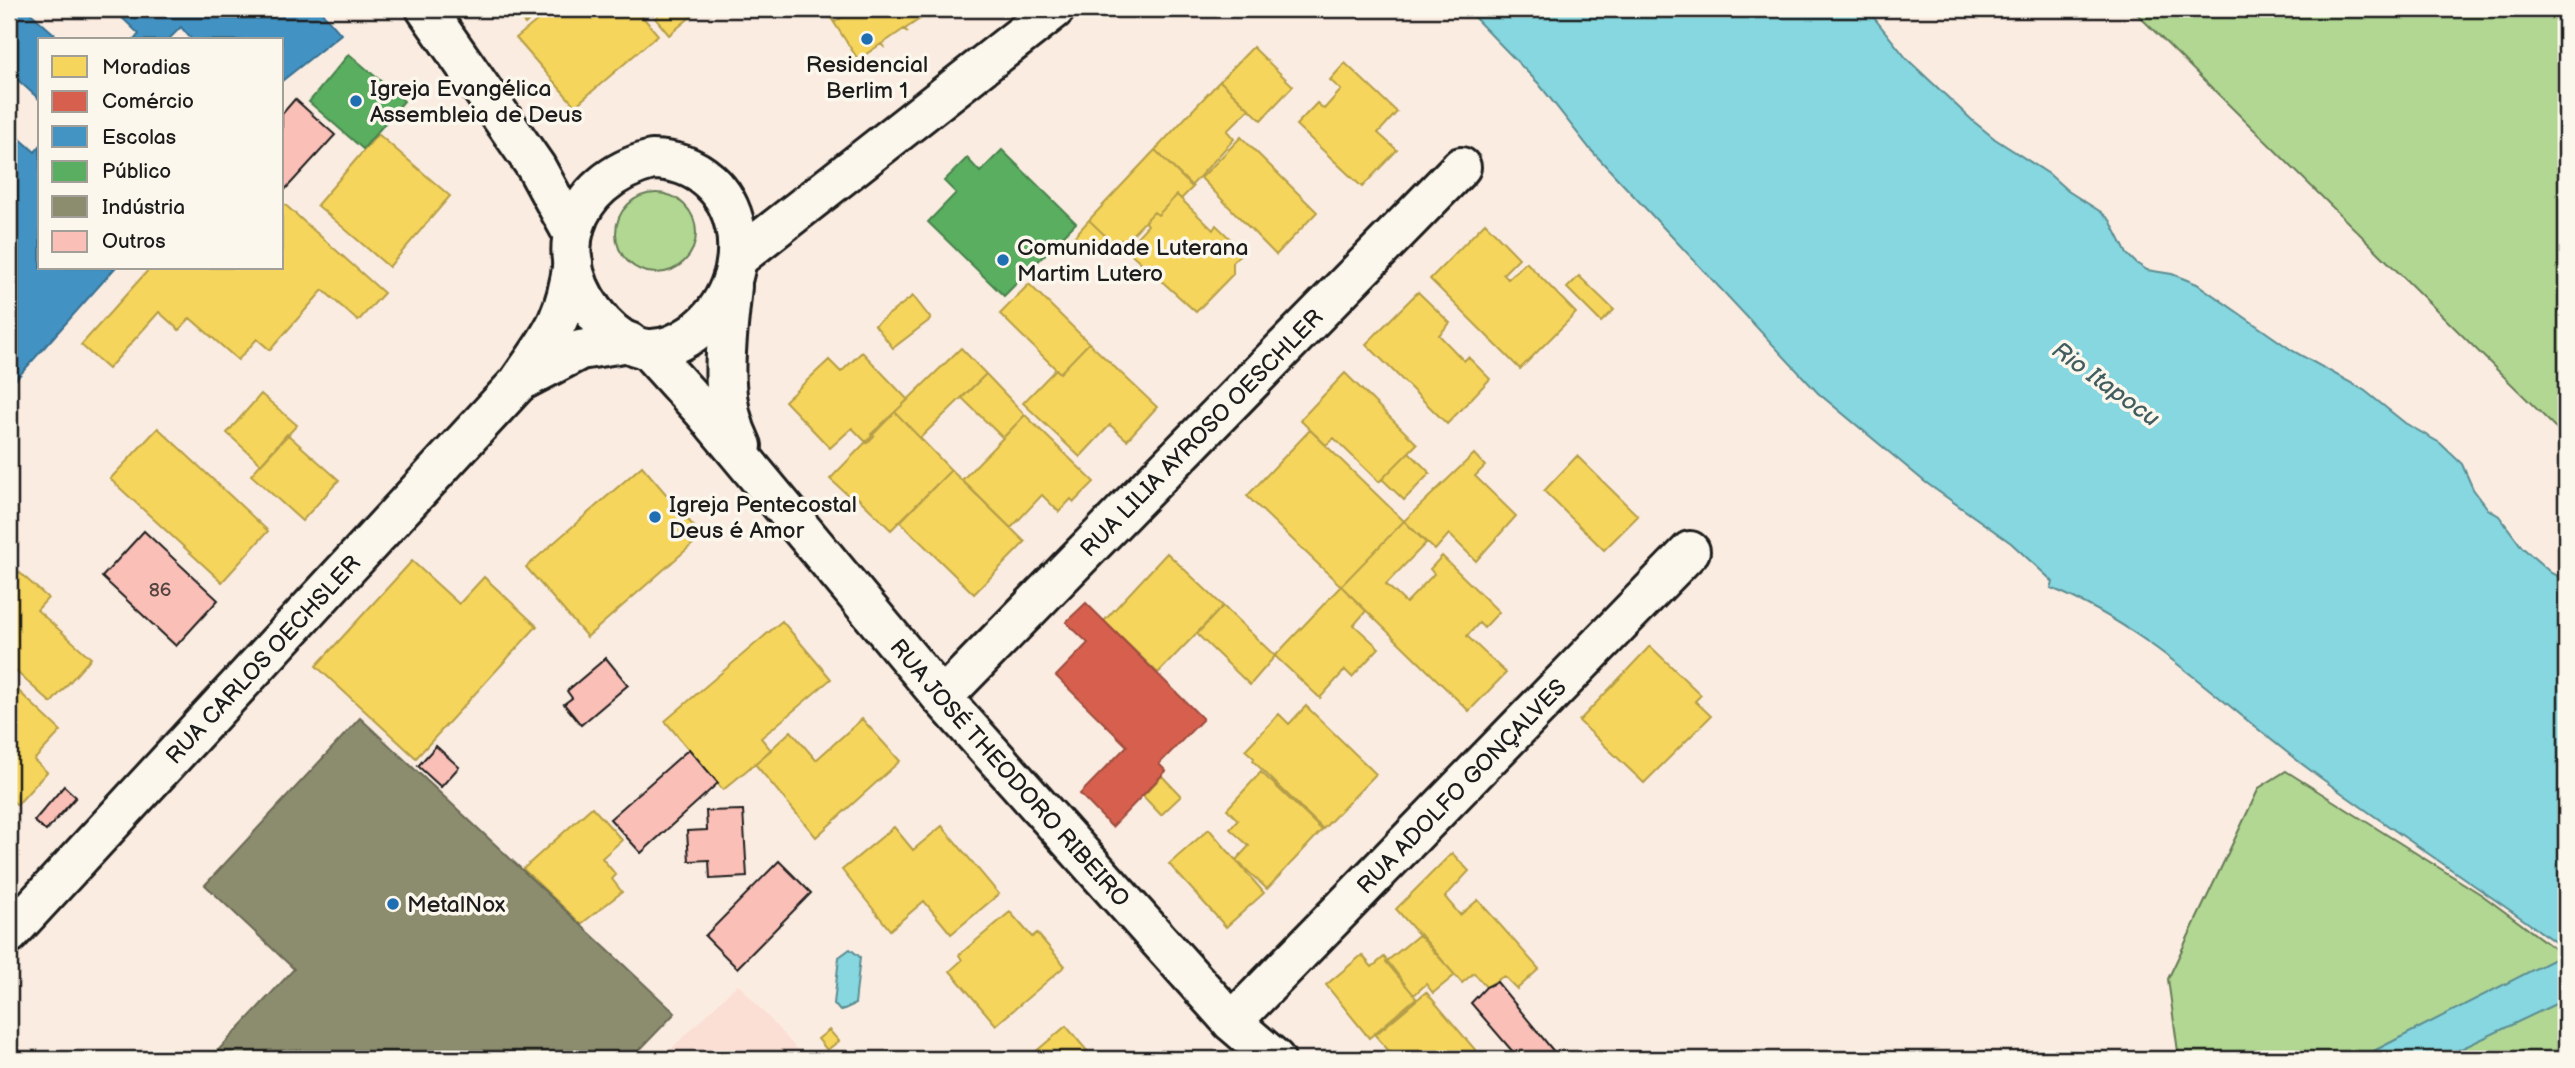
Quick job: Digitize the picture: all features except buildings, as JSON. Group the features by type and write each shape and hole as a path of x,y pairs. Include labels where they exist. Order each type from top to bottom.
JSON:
{"main road":[{"path":"426,9 536,167 572,247 579,285 591,309 613,334 638,346 683,340 699,329 715,312 735,271 736,230 722,196 690,167 670,160 635,165 605,180 588,198 572,247"},
{"path":"735,271 1055,9"},
{"name":"RUA LILIA AYROSO OESCHLER","path":"942,698 1461,167"},
{"name":"RUA CARLOS OECHSLER","path":"9,934 518,383 561,320 568,299 572,247"},
{"name":"RUA JOSÉ THEODORO RIBEIRO","path":"735,271 723,370 725,395 732,426 757,476"},
{"name":"RUA CARLOS OECHSLER","path":"518,383 580,350 638,346"},
{"name":"RUA JOSÉ THEODORO RIBEIRO","path":"638,346 757,476 942,698 1232,1021 1275,1059"},
{"name":"RUA ADOLFO GONÇALVES","path":"1232,1021 1690,551"}],"shaded area":[{"path":"738,984 806,1059 661,1059"}],"green space":[{"path":"2132,9 2566,9 2566,438"},
{"path":"656,193 671,196 684,205 693,218 696,233 693,248 684,261 671,270 656,273 641,270 628,261 619,248 616,233 619,218 628,205 641,196"},
{"path":"2286,771 2482,895 2566,957 2566,1059 2179,1059 2168,979 2259,788"}],"water":[{"name":"Rio Itapocu","path":"1466,9 1867,9 1907,59 1973,121 2110,220 2127,254 2136,263 2147,270 2172,274 2197,284 2293,351 2364,390 2405,423 2440,443 2462,464 2473,489 2488,509 2499,516 2522,547 2551,573 2566,580 2566,950 2310,770 2154,646 2087,604 2051,588 2053,582 2011,543 1925,482 1818,393 1590,149 1538,83"},
{"path":"850,949 860,957 855,1004 840,1011 834,1004 839,957"},
{"path":"2566,953 2566,999 2440,1059 2358,1059"}],"place":[{"name":"Residencial Berlim 1","path":"867,39"},
{"name":"Igreja Evangélica Assembleia de Deus","path":"356,101"},
{"name":"Comunidade Luterana Martim Lutero","path":"1003,260"},
{"name":"Igreja Pentecostal Deus é Amor","path":"655,517"},
{"name":"MetalNox","path":"393,904"}]}
